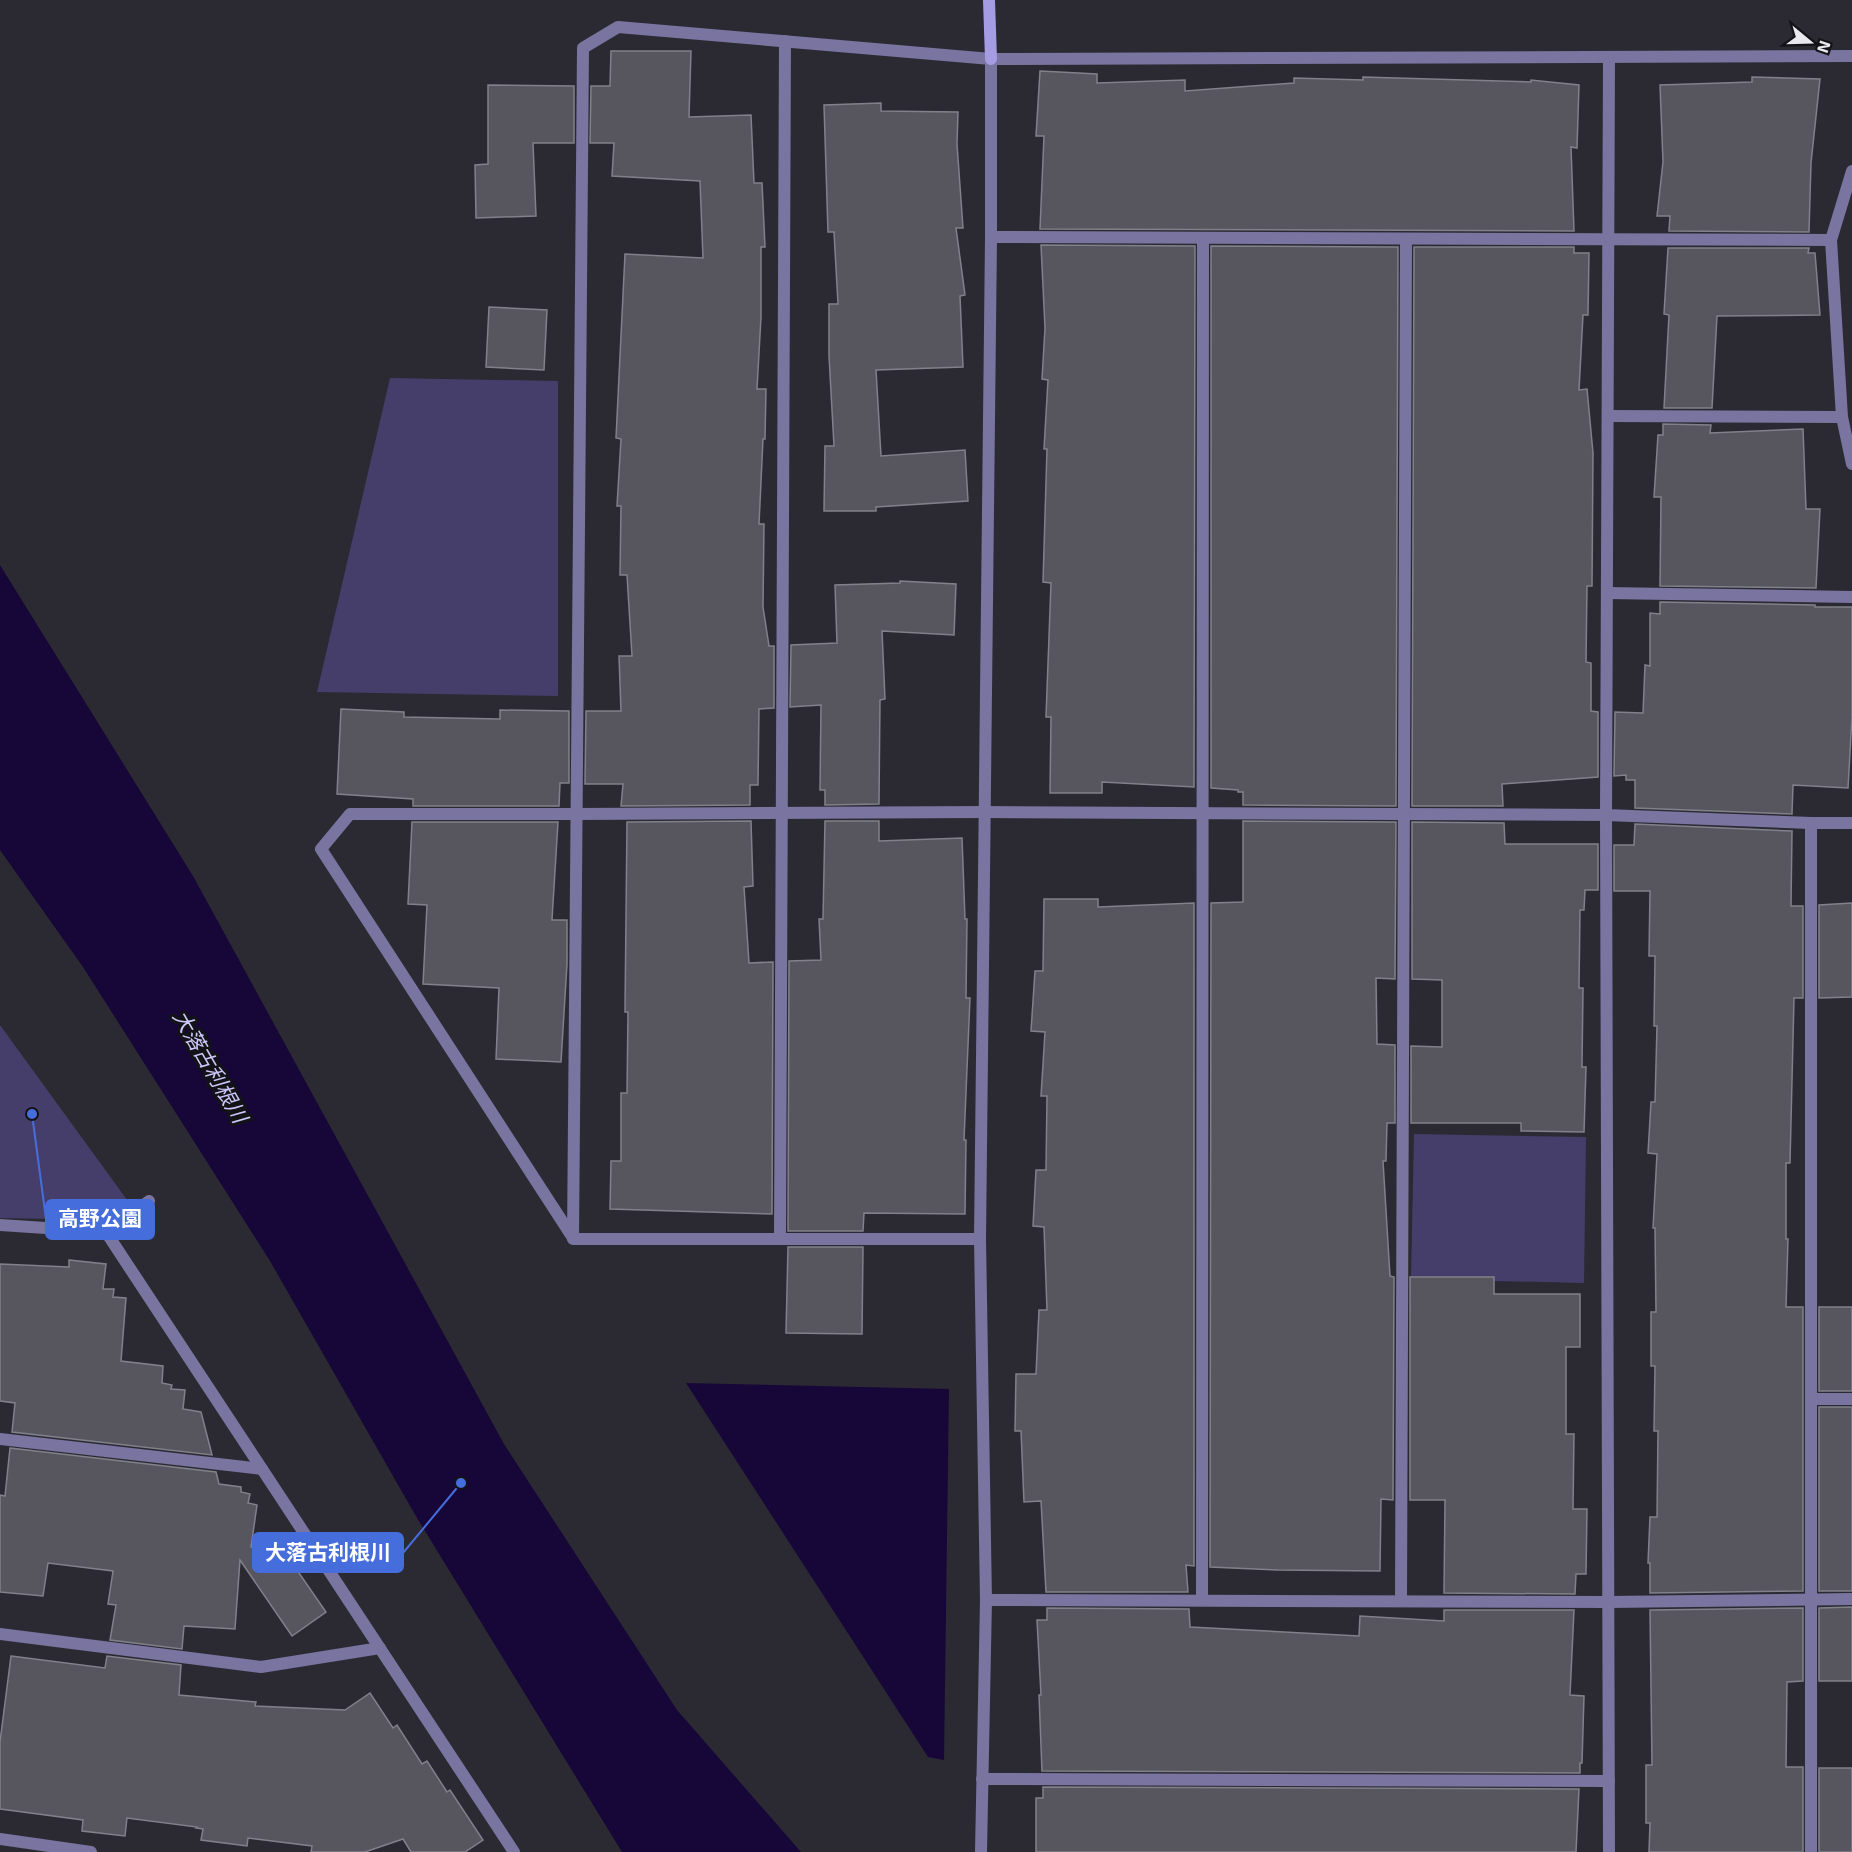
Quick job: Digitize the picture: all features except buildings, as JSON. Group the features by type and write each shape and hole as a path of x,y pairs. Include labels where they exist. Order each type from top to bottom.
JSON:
{"street":[{"path":"981,1852 986,1600 980,1239 991,237 989,0"},
{"path":"573,1239 583,48 618,27 991,59 1852,56"},
{"path":"780,1239 785,41"},
{"path":"1609,57 1606,815 1609,1852"},
{"path":"1852,171 1831,240 1842,417 1852,464"},
{"path":"991,237 1831,240"},
{"path":"1202,1600 1203,238"},
{"path":"1401,1601 1406,240"},
{"path":"1608,416 1842,417"},
{"path":"1607,593 1852,597"},
{"path":"573,1239 321,849 350,814 985,812 1606,815 1852,823"},
{"path":"1811,823 1811,1852"},
{"path":"0,1225 106,1232 149,1201"},
{"path":"106,1232 514,1852"},
{"path":"573,1239 980,1239"},
{"path":"1812,1399 1852,1399"},
{"path":"0,1439 262,1469"},
{"path":"986,1600 1609,1602 1852,1599"},
{"path":"0,1634 261,1666 380,1648"},
{"path":"982,1779 1609,1781"},
{"path":"0,1839 31,1848 91,1852"}],"shaded area":[{"path":"390,378 558,381 558,696 317,692"},
{"path":"0,1025 130,1204 111,1220 0,1218"},
{"path":"1414,1134 1586,1137 1584,1283 1411,1279"}],"water":[{"path":"0,565 193,876 504,1444 677,1710 801,1852 622,1852 417,1518 270,1261 83,967 0,850"},
{"path":"686,1383 949,1389 944,1760 928,1757"}],"place":[{"name":"高野公園","path":"32,1114"},
{"name":"大落古利根川","path":"461,1483"}]}
